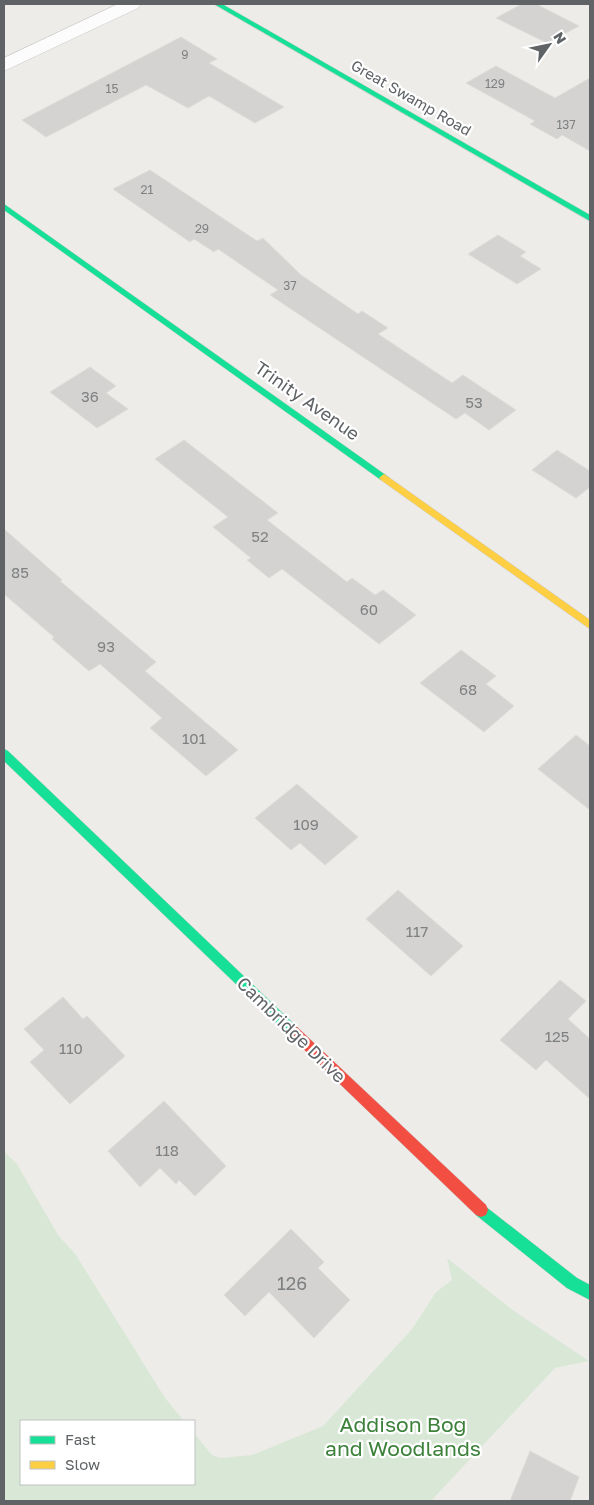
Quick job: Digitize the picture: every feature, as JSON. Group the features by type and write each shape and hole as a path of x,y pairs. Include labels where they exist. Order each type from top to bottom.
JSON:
{"street":[{"path":"4,65 132,4"},
{"name":"Great Swamp Road","path":"216,4 590,218"},
{"name":"Trinity Avenue","path":"4,206 590,625"},
{"name":"Cambridge Drive","path":"4,754 472,1203 572,1283 590,1293"}],"green space":[{"name":"Addison Bog and Woodlands","path":"4,1151 17,1164 58,1235 76,1255 165,1398 183,1420 20,1420 20,1485 195,1485 195,1434 212,1455 221,1458 252,1455 323,1426 412,1329 436,1292 452,1280 447,1258 514,1311 589,1361 555,1368 431,1501 4,1501"}],"building":[{"path":"522,4 536,4 579,26 547,43 496,18"},
{"path":"181,37 217,59 209,63 284,107 255,123 209,96 188,108 146,85 46,137 22,120"},
{"path":"496,66 555,98 590,78 590,151 562,135 557,139 530,124 535,121 466,83"},
{"path":"150,170 257,241 263,238 301,275 358,314 362,311 388,328 378,334 452,383 463,375 516,410 489,430 465,413 456,419 270,295 278,290 218,249 214,252 194,239 190,242 113,189"},
{"path":"498,235 526,252 520,256 541,269 517,284 468,254"},
{"path":"90,367 116,386 106,393 128,409 97,428 50,392"},
{"path":"184,440 278,513 267,520 347,582 352,578 375,595 383,590 416,615 379,644 282,569 269,578 247,560 251,558 213,527 228,517 155,459"},
{"path":"557,450 590,471 590,487 576,498 532,470"},
{"path":"4,529 62,580 60,581 156,662 145,671 238,750 206,776 150,728 162,718 100,664 89,671 52,639 54,637 4,594"},
{"path":"461,650 496,676 486,684 514,706 484,732 420,683"},
{"path":"576,735 590,746 590,810 538,769"},
{"path":"297,784 358,837 325,865 300,843 291,850 255,818"},
{"path":"398,890 463,946 431,976 366,919"},
{"path":"560,980 586,1001 568,1019 590,1039 590,1099 546,1060 536,1070 500,1040"},
{"path":"63,997 83,1019 87,1016 125,1056 70,1104 30,1062 44,1050 24,1029"},
{"path":"164,1101 226,1166 195,1196 179,1180 176,1184 160,1168 140,1187 108,1151"},
{"path":"291,1229 324,1262 318,1268 350,1300 314,1338 269,1292 245,1316 224,1295"},
{"path":"530,1451 579,1477 570,1501 510,1501"}],"traffic: fast":[{"path":"217,4 590,218"},
{"path":"4,206 384,478"},
{"path":"4,754 293,1031"},
{"path":"481,1210 572,1283 590,1293"}],"traffic: slow":[{"path":"384,478 590,625"}],"traffic: jam":[{"path":"293,1031 481,1210"}]}
